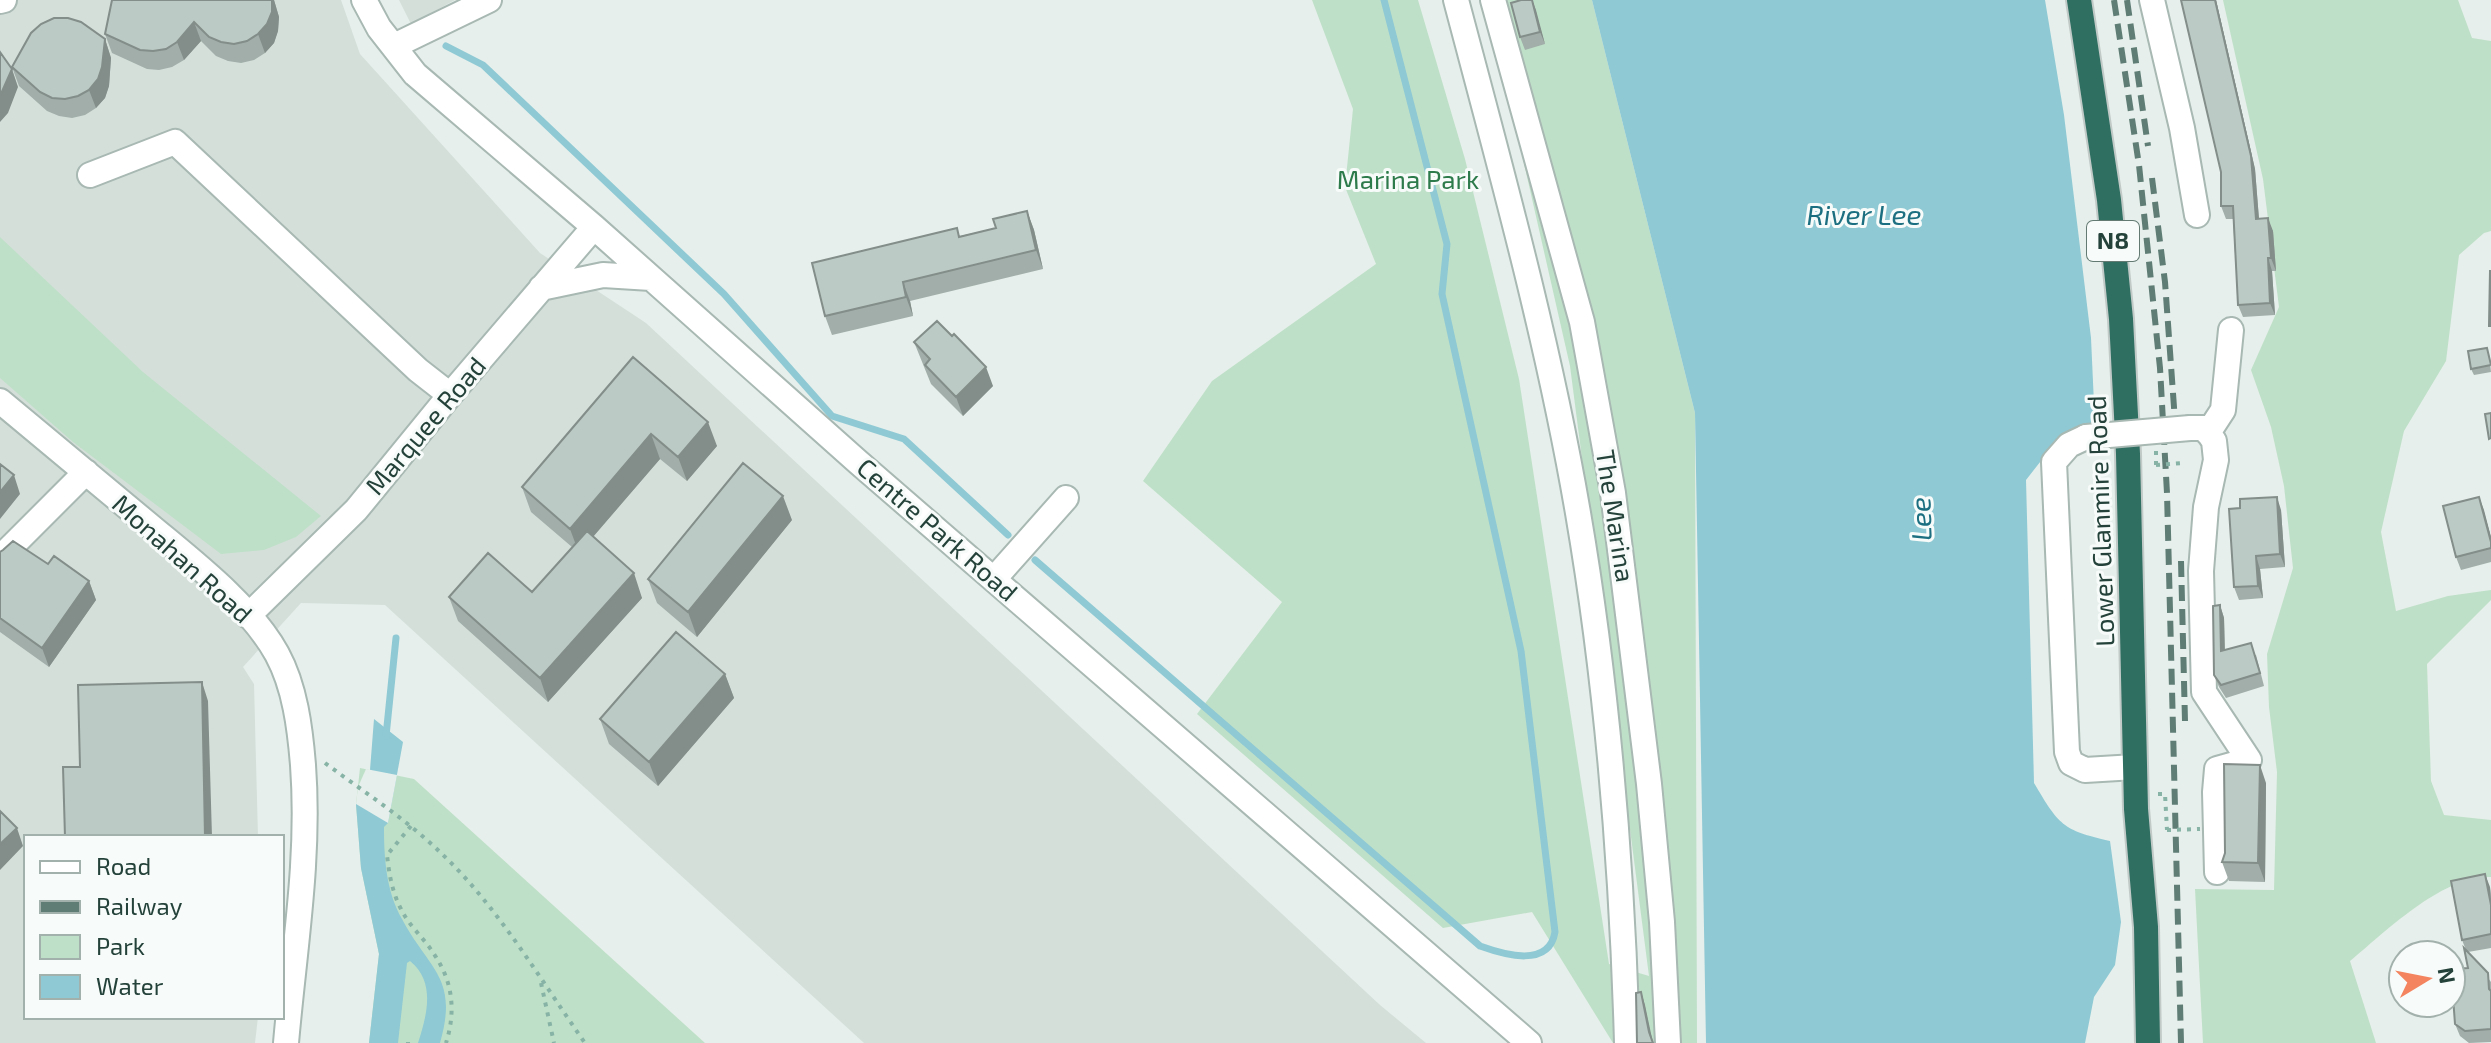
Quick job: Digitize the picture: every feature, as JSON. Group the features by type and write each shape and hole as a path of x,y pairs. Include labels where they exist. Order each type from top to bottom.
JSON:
{"highway":[{"name":"Lower Glanmire Road","path":"2079,0 2105,170 2121,319 2127,428 2135,767 2146,927 2148,1043"}],"street":[{"name":"Centre Park Road","path":"364,0 379,28 415,74 1529,1043"},
{"path":"394,46 489,0"},
{"name":"The Marina","path":"1456,0 1541,330 1578,515 1604,694 1618,832 1627,1043"},
{"name":"The Marina","path":"1493,0 1582,322 1613,493 1649,784 1662,922 1668,1043"},
{"path":"2152,0 2182,128 2197,215"},
{"path":"90,175 175,142 418,370 450,395"},
{"name":"Marquee Road","path":"248,616 356,510 594,227"},
{"path":"541,288 603,275 651,278"},
{"path":"2135,767 2085,770 2071,763 2067,752 2054,462 2069,445 2086,437 2199,430 2223,410 2231,330"},
{"name":"Monahan Road","path":"0,401 180,550 248,616 271,645 284,670 297,718 306,805 305,874 286,1043"},
{"path":"2199,430 2214,441 2216,460 2206,507 2201,571 2204,692 2249,760 2217,769 2217,872"},
{"path":"0,558 86,472"},
{"path":"994,579 1066,498"}],"path":[{"path":"2155,448 2156,465 2183,463"},
{"path":"302,750 317,756 411,826 443,855 498,917 585,1043"},
{"path":"2158,794 2165,794 2167,830 2200,829"},
{"path":"411,826 387,855 389,873 401,910 433,953 447,978 452,997 452,1020 446,1043"},
{"path":"541,980 554,1043"}],"shaded area":[{"path":"0,0 341,0 360,54 540,253 646,323 1380,1005 1426,1043 864,1043 385,605 301,603 243,667 254,684 258,835 24,835 24,1019 258,1019 255,1043 0,1043"},
{"path":"399,0 455,0 411,24"}],"green space":[{"name":"Marina Park","path":"1312,0 1418,0 1465,159 1519,379 1609,964 1649,976 1570,366 1520,146 1482,0 1592,0 1695,413 1697,1043 1613,1043 1532,912 1443,928 1197,714 1282,602 1143,481 1212,381 1376,264 1345,187 1353,109"},
{"path":"2223,0 2458,0 2472,38 2491,41 2491,231 2484,233 2459,255 2446,361 2404,431 2381,532 2396,611 2448,596 2491,590 2491,600 2427,664 2431,781 2444,815 2491,820 2491,877 2454,885 2435,895 2350,961 2376,1043 2203,1043 2195,889 2274,890 2277,772 2269,707 2267,654 2293,568 2284,486 2271,427 2251,370 2279,307 2263,179"},
{"path":"0,237 143,372 321,516 296,537 264,550 221,554 73,442 0,378"},
{"path":"360,768 414,779 705,1043 369,1043 379,954 361,868 356,804"}],"water":[{"name":"River Lee","path":"1592,0 2045,0 2064,115 2091,338 2096,448 2044,457 2026,480 2034,783 2063,824 2110,841 2121,922 2115,965 2094,997 2085,1043 1706,1043 1695,413"},
{"path":"374,719 403,742 388,823 384,827 385,862 397,908 443,988 446,1003 440,1043 418,1043 427,999 423,979 410,961 407,963 398,1043 369,1043 379,954 361,868 356,804 370,770"}],"pier":[{"path":"366,769 397,775 388,823 356,804 358,787"}],"building":[{"path":"112,0 272,0 272,12 267,24 247,41 234,44 221,42 209,37 194,22 177,42 166,49 153,51 140,50 105,34"},
{"path":"1532,0 1540,32 1520,37 1511,3"},
{"path":"2181,0 2215,0 2251,156 2256,219 2268,218 2270,303 2238,305 2233,206 2221,206 2221,172"},
{"path":"54,18 81,22 105,39 98,79 89,90 65,99 52,98 40,92 12,67 31,33"},
{"path":"0,52 12,69 0,96"},
{"path":"1027,211 1036,250 903,282 906,297 825,316 812,263 957,228 959,237 996,228 993,219"},
{"path":"2490,271 2491,326 2489,326"},
{"path":"937,321 986,367 956,397 925,365 930,359 914,342"},
{"path":"2487,348 2491,365 2471,369 2468,351"},
{"path":"633,357 708,422 678,457 651,434 570,529 522,487"},
{"path":"2491,413 2491,438 2489,439 2485,414"},
{"path":"743,463 783,496 688,612 648,579"},
{"path":"0,464 14,475 0,492"},
{"path":"2277,497 2280,554 2256,556 2258,586 2234,587 2229,509 2240,508 2240,499"},
{"path":"2479,497 2491,548 2456,557 2443,506"},
{"path":"587,531 634,573 540,678 449,597 488,553 532,592"},
{"path":"13,541 48,564 54,556 89,581 42,648 0,618 0,552"},
{"path":"2220,605 2221,651 2251,643 2260,673 2221,685 2214,675 2213,606"},
{"path":"676,632 725,674 649,762 600,719"},
{"path":"202,682 205,835 65,835 63,767 80,767 78,685"},
{"path":"2224,764 2260,765 2258,863 2222,862 2225,853"},
{"path":"0,811 17,828 0,844"},
{"path":"2485,874 2491,905 2491,934 2462,939 2451,881"},
{"path":"2467,951 2488,973 2491,1029 2465,1031 2455,1024 2455,1019 2467,1019"},
{"path":"1641,992 1653,1043 1637,1043 1636,993"}],"waterway":[{"path":"1035,560 1480,946 1525,956 1544,951 1551,943 1555,932 1521,651 1442,294 1447,244 1384,0"},
{"path":"446,46 483,65 724,294 832,416 904,439 1008,535"},
{"path":"386,736 396,638"}],"railway":[{"path":"2114,0 2139,165 2160,368 2167,493 2181,1043"},
{"path":"2127,0 2148,146"},
{"path":"2152,178 2165,282 2175,421"},
{"path":"2181,561 2185,721"}],"water label":[{"name":"Lee","path":"1921,519"}]}
